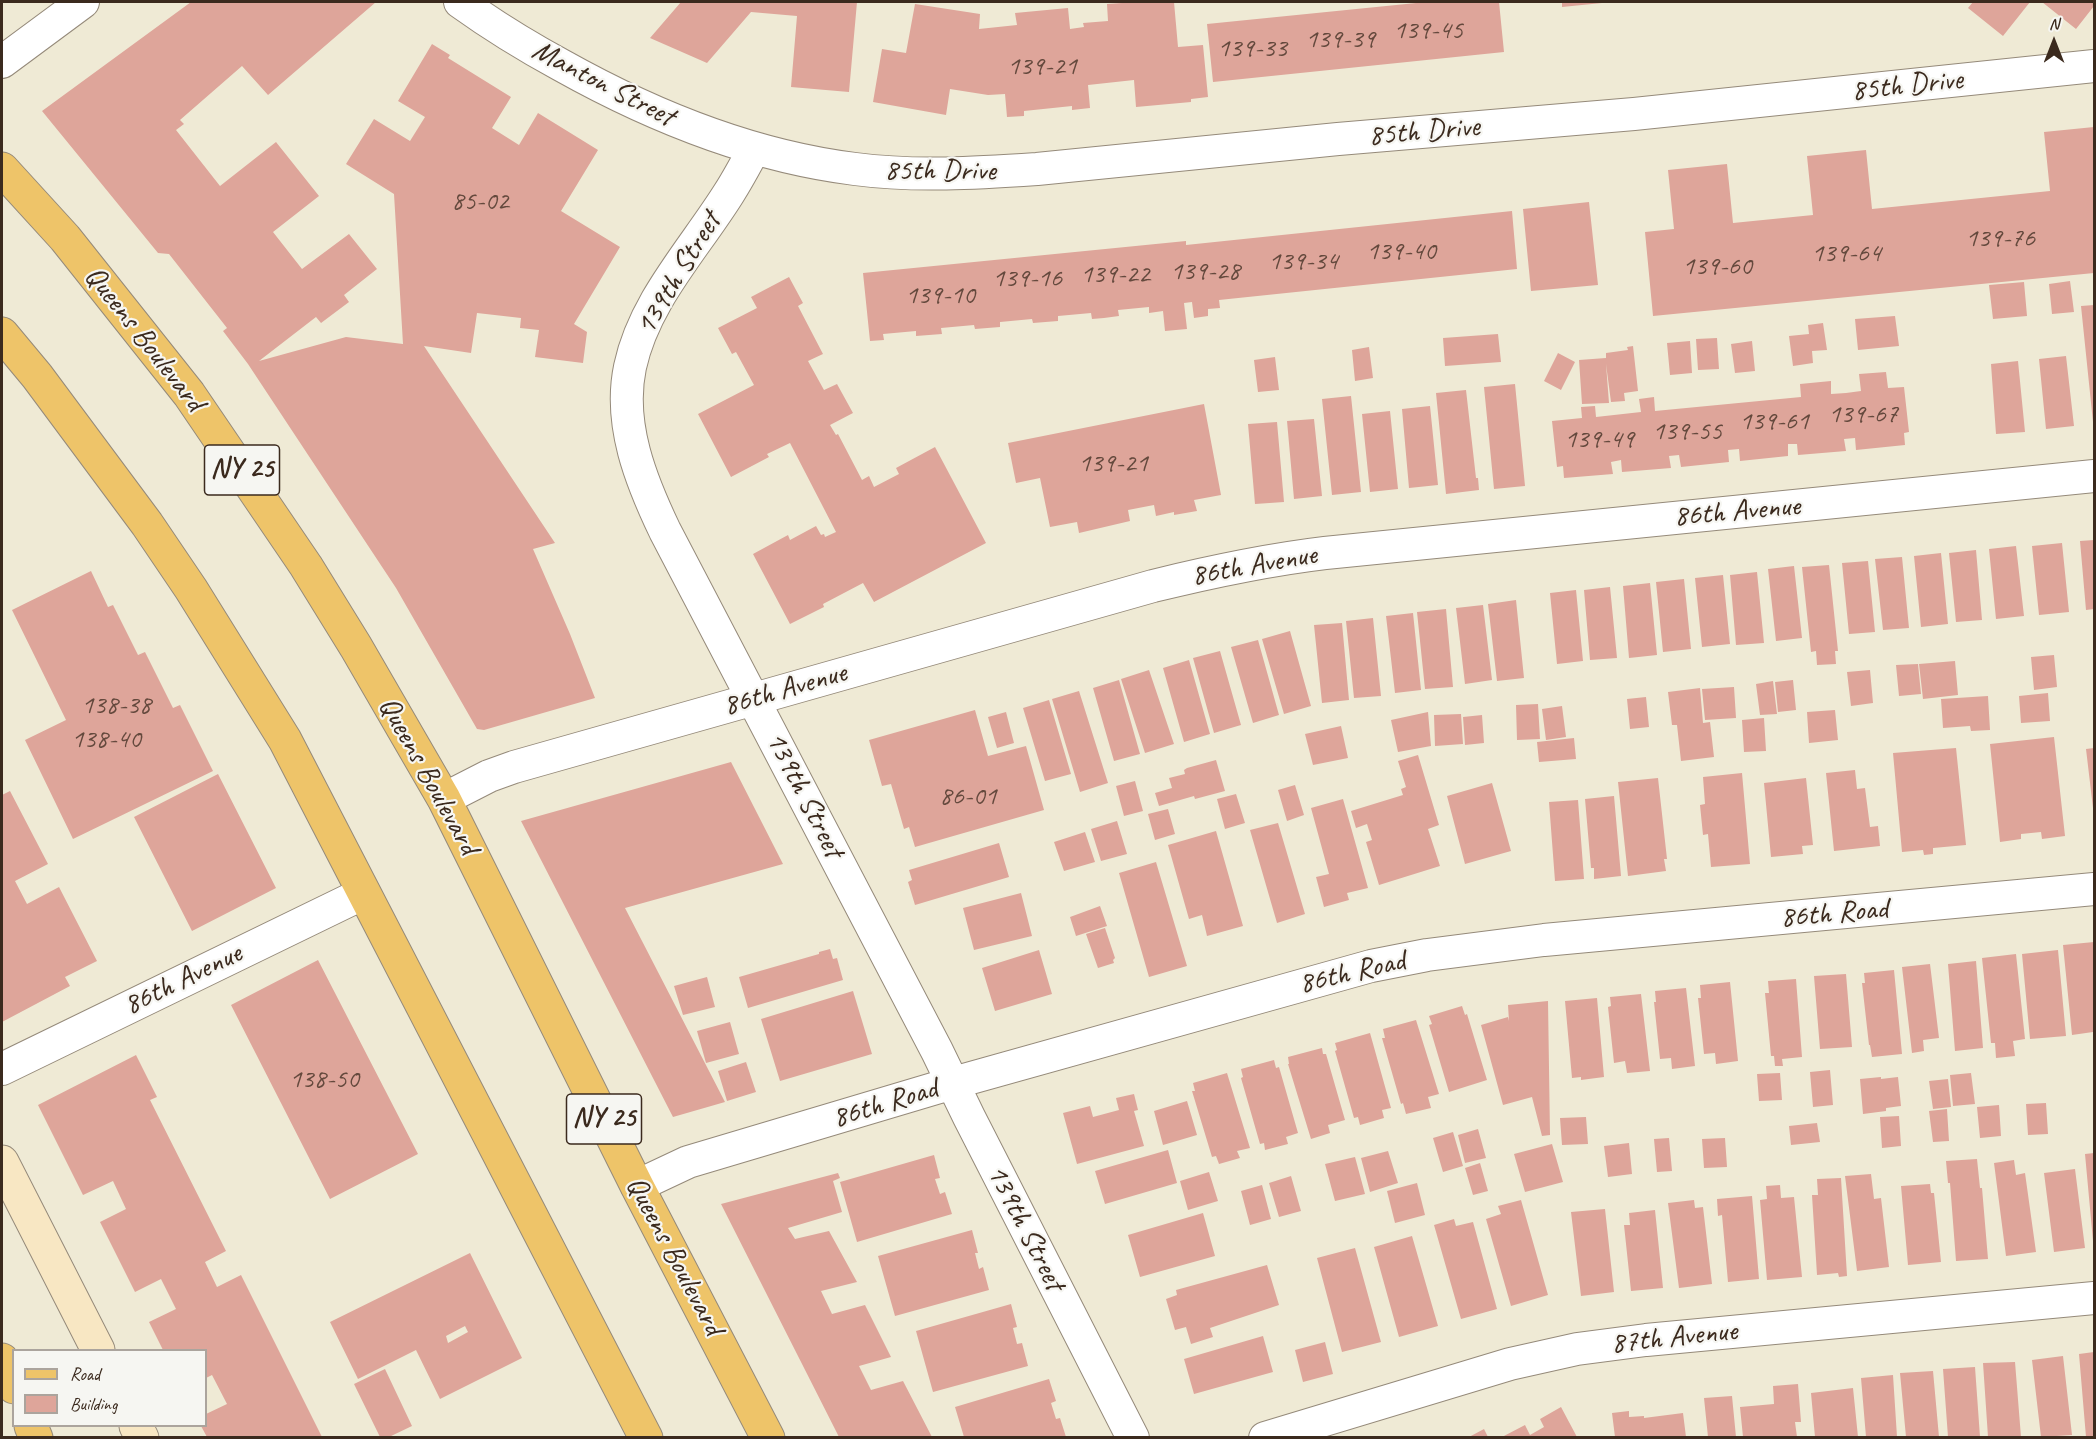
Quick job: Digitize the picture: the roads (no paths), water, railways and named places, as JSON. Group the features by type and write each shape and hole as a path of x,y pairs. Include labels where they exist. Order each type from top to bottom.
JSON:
{"main road":[{"name":"Queens Boulevard","path":"2,169 65,238 189,394 306,566 356,647 444,799 637,1186 768,1437"},
{"path":"2,334 105,465 191,588 285,740 646,1437"},
{"path":"2,1162 97,1349"},
{"path":"2,1360 12,1382"}],"street":[{"path":"2,62 83,2"},
{"name":"Manton Street","path":"460,2 532,49 597,85 693,129 754,149"},
{"name":"85th Drive","path":"754,149 854,169 897,173 990,172 1634,114 2094,66"},
{"name":"139th Street","path":"754,149 729,193 645,321 635,346 627,388 630,434 637,462 648,494 953,1083 1133,1437"},
{"name":"86th Avenue","path":"444,799 489,776 514,767 1153,585 1267,560 2094,476"},
{"name":"86th Road","path":"637,1186 688,1162 953,1083 1371,966 1427,955 1544,940 2094,889"},
{"name":"86th Avenue","path":"2,1069 364,893"},
{"name":"87th Avenue","path":"1264,1437 1510,1364 1577,1349 1646,1340 2094,1298"}]}
